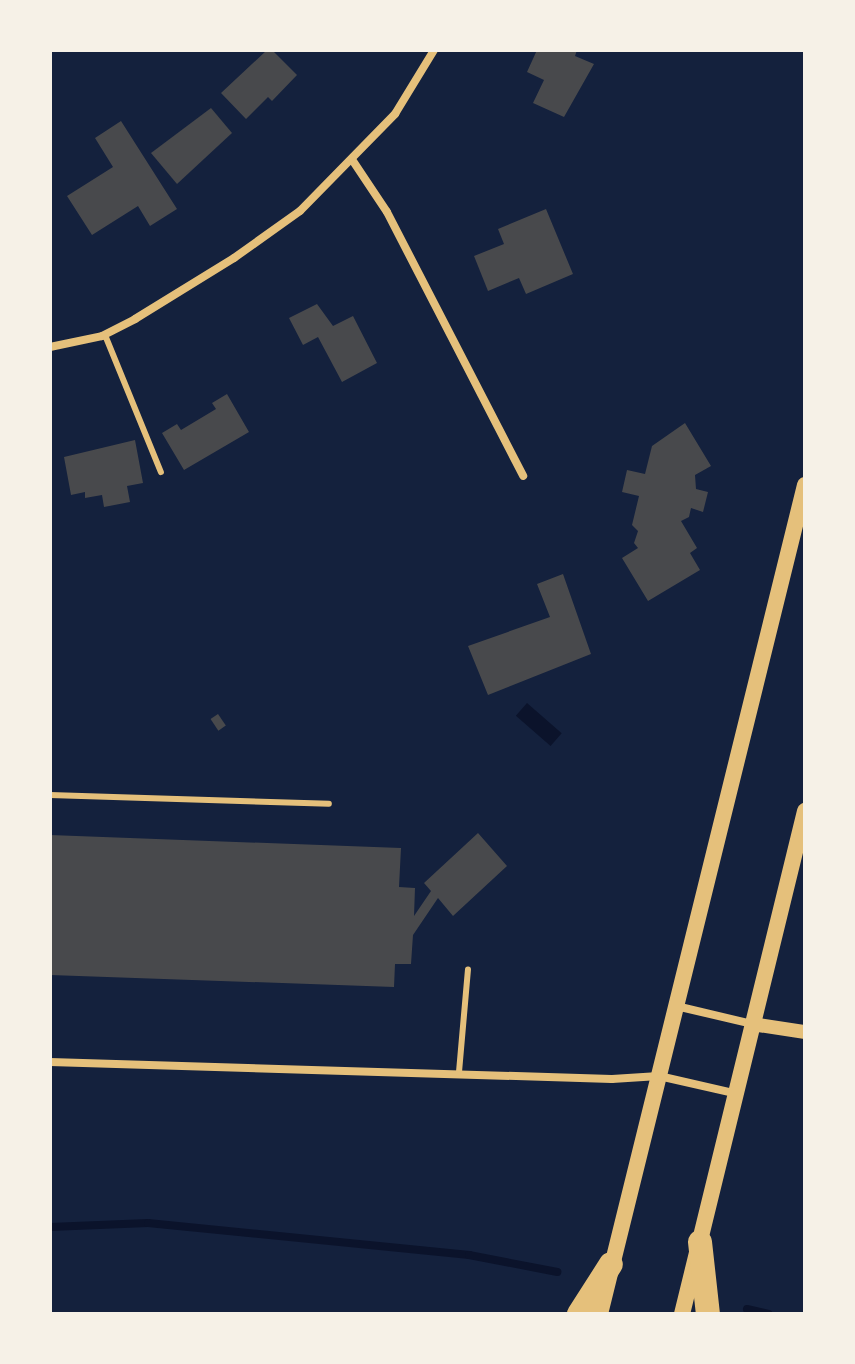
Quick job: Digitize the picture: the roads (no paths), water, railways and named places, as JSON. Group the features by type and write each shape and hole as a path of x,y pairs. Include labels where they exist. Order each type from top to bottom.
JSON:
{"highway":[{"path":"700,1242 708,1314"},
{"path":"579,1314 611,1264"}],"main road":[{"path":"600,1314 805,485"},
{"path":"682,1314 805,811"}],"street":[{"path":"50,347 105,335 234,258 300,211 353,161 395,114 434,50"},
{"path":"353,161 387,212 523,476"},
{"path":"676,1006 752,1024 805,1032"},
{"path":"50,1062 612,1079 659,1076 734,1093"}],"lane":[{"path":"105,335 161,472"},
{"path":"50,795 329,804"},
{"path":"459,1072 468,969"}],"water":[{"path":"527,703 562,733 551,746 516,716"}],"waterway":[{"path":"50,1227 148,1223 469,1255 557,1272"},
{"path":"747,1309 768,1314"}]}
